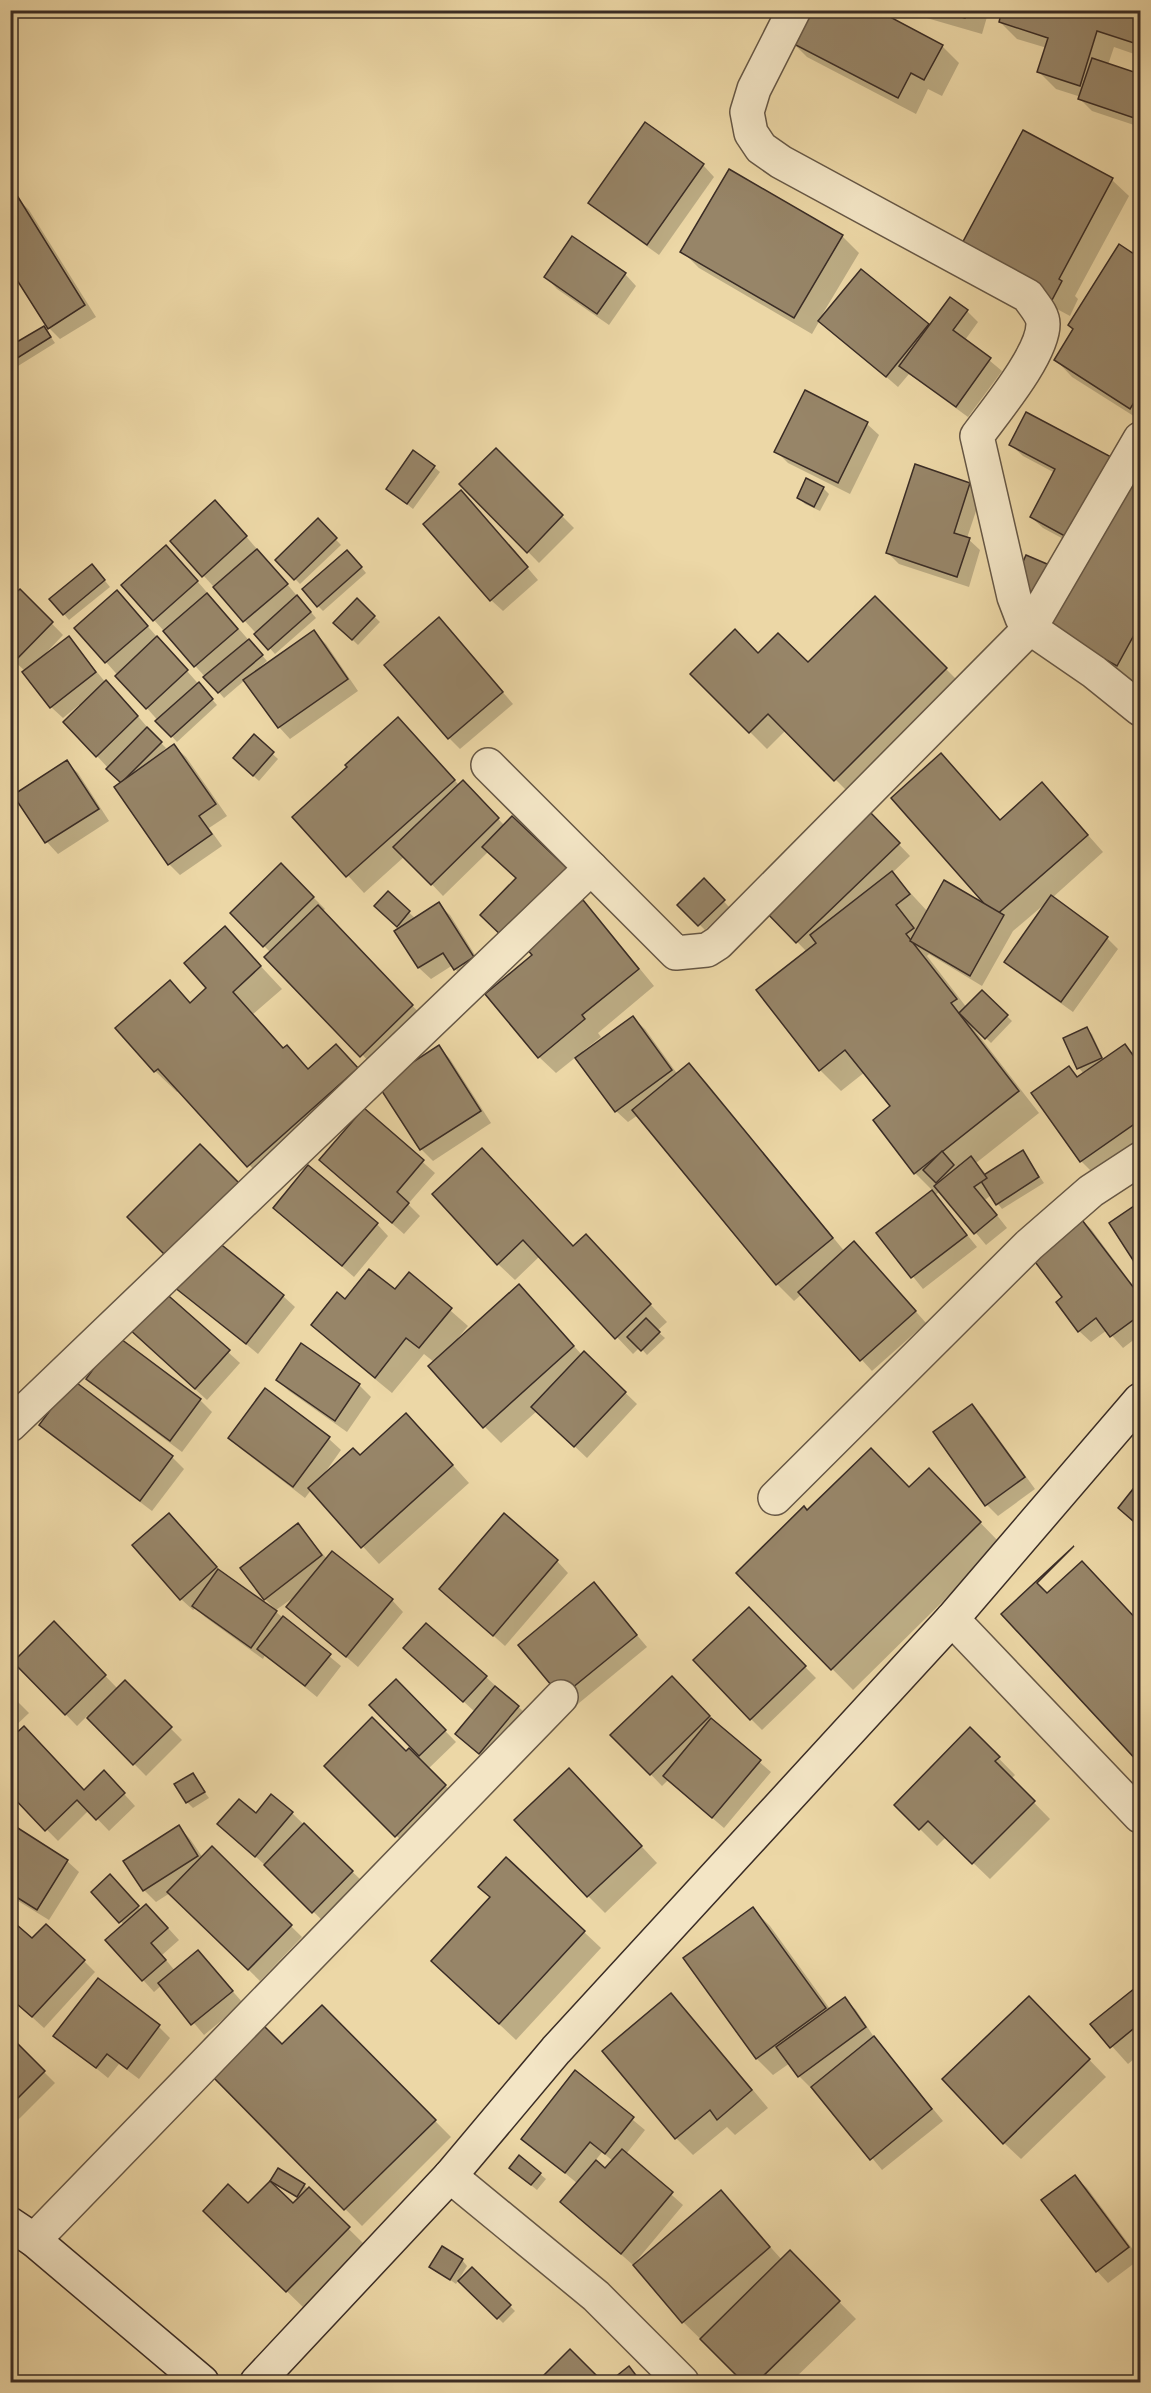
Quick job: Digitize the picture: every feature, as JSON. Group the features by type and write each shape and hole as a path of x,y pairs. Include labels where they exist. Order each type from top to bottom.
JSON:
{"street":[{"path":"794,10 754,89 747,112 751,133 761,148 781,162 1028,296 1042,316 1043,324 1038,350 977,436 1014,597 1022,618 1030,628 1094,672 1140,709"},
{"path":"488,765 676,952 707,950 718,943 1030,628 1140,440"},
{"path":"10,1425 591,868"},
{"path":"775,1498 1029,1245 1091,1191 1140,1159"},
{"path":"257,2382 450,2176 556,2050 952,1619 1140,1400"},
{"path":"952,1619 1140,1816"},
{"path":"202,2382 22,2232 561,1697"},
{"path":"450,2176 596,2296 682,2382"}],"building":[{"path":"804,10 877,10 943,45 924,80 911,73 898,98 788,41"},
{"path":"938,10 968,10 965,18"},
{"path":"1002,10 1085,10 1095,14 1096,10 1140,10 1140,45 1097,31 1080,86 1037,72 1048,38 999,22"},
{"path":"1092,58 1140,74 1140,120 1078,99"},
{"path":"645,122 704,164 647,245 588,203"},
{"path":"1023,130 1113,178 1059,279 1062,281 1052,300 959,249"},
{"path":"729,169 843,235 794,318 680,252"},
{"path":"18,197 85,305 48,329 10,269 10,201"},
{"path":"572,236 626,273 597,314 544,277"},
{"path":"1119,244 1140,258 1140,393 1130,409 1054,360 1073,329 1068,325"},
{"path":"861,269 929,324 886,377 818,321"},
{"path":"950,297 968,310 953,330 991,358 956,407 899,366"},
{"path":"44,326 51,337 11,362 10,346"},
{"path":"805,390 868,422 838,483 774,452"},
{"path":"1026,412 1115,459 1072,540 1030,517 1055,469 1009,445"},
{"path":"496,448 563,515 527,553 459,484"},
{"path":"413,450 435,466 407,504 386,489"},
{"path":"915,464 970,483 954,533 970,538 957,577 886,553"},
{"path":"806,478 824,487 814,507 797,498"},
{"path":"1129,482 1140,488 1140,624 1117,666 1047,627"},
{"path":"461,490 528,567 490,601 423,524"},
{"path":"215,500 247,536 202,577 170,541"},
{"path":"318,518 337,538 294,580 275,560"},
{"path":"166,545 198,581 153,621 121,585"},
{"path":"257,549 288,584 243,622 213,587"},
{"path":"347,550 362,567 317,607 302,589"},
{"path":"1026,555 1054,567 1040,599 1012,587"},
{"path":"92,564 105,580 63,615 49,599"},
{"path":"20,589 53,622 14,662 10,659 10,598"},
{"path":"117,590 148,626 105,663 74,628"},
{"path":"207,593 238,629 194,667 163,631"},
{"path":"297,595 311,612 268,650 254,634"},
{"path":"875,596 947,668 834,781 768,714 749,733 690,674 735,629 758,653 778,633 808,662"},
{"path":"357,598 375,616 352,640 333,623"},
{"path":"439,617 503,692 448,739 384,665"},
{"path":"314,630 348,679 278,728 243,680"},
{"path":"69,636 96,672 50,708 22,672"},
{"path":"157,636 188,670 146,709 115,676"},
{"path":"249,639 263,655 218,693 203,677"},
{"path":"106,680 138,716 96,757 63,722"},
{"path":"199,682 213,699 171,737 155,721"},
{"path":"398,717 455,780 346,877 292,817"},
{"path":"147,727 162,742 121,783 106,769"},
{"path":"254,734 274,752 253,776 233,758"},
{"path":"174,744 216,804 199,816 212,834 168,865 114,787"},
{"path":"941,753 1000,820 1042,782 1088,835 995,916 891,798"},
{"path":"67,760 99,809 45,843 13,795"},
{"path":"463,780 499,818 431,885 393,847"},
{"path":"868,810 900,843 796,943 764,910"},
{"path":"512,816 571,872 506,940 480,915 516,878 482,847"},
{"path":"281,863 314,897 263,947 230,913"},
{"path":"892,871 910,894 896,905 914,928 906,934 957,999 951,1003 1019,1091 914,1174 873,1120 890,1106 845,1050 819,1071 756,990 816,943 810,935"},
{"path":"704,878 725,900 698,926 677,905"},
{"path":"944,880 1004,915 970,976 910,941"},
{"path":"388,891 410,911 397,927 374,906"},
{"path":"1051,895 1108,937 1061,1002 1004,962"},
{"path":"583,900 639,969 582,1015 585,1019 538,1058 485,994 532,955 526,948"},
{"path":"439,902 474,957 454,970 443,953 418,968 394,931"},
{"path":"318,905 413,1005 360,1057 264,957"},
{"path":"225,926 261,966 233,992 283,1048 287,1045 308,1069 336,1044 358,1068 247,1167 158,1069 154,1072 115,1028 170,980 190,1003 206,988 184,963"},
{"path":"982,990 1008,1015 985,1039 959,1013"},
{"path":"633,1016 672,1070 615,1112 575,1058"},
{"path":"1087,1027 1102,1058 1077,1069 1063,1038"},
{"path":"1125,1044 1140,1065 1140,1120 1080,1162 1031,1093 1069,1066 1077,1077"},
{"path":"439,1045 481,1111 420,1150 378,1085"},
{"path":"689,1063 833,1238 776,1285 632,1110"},
{"path":"364,1108 424,1160 397,1192 409,1203 392,1223 319,1160"},
{"path":"200,1144 242,1186 169,1259 127,1217"},
{"path":"482,1148 573,1246 586,1234 651,1304 615,1339 523,1240 497,1265 432,1194"},
{"path":"1023,1150 1039,1177 996,1205 979,1178"},
{"path":"942,1151 954,1165 936,1183 923,1170"},
{"path":"971,1156 987,1178 974,1187 997,1215 974,1234 934,1186"},
{"path":"308,1165 378,1223 342,1266 273,1208"},
{"path":"932,1190 967,1235 911,1278 876,1233"},
{"path":"1140,1202 1140,1271 1109,1223"},
{"path":"1079,1216 1140,1296 1140,1315 1110,1337 1096,1318 1078,1332 1056,1302 1062,1297 1029,1254"},
{"path":"213,1238 284,1295 246,1344 174,1287"},
{"path":"854,1241 916,1311 860,1361 798,1292"},
{"path":"369,1269 395,1289 409,1272 452,1308 419,1348 406,1338 375,1378 311,1325 337,1292 345,1299"},
{"path":"519,1284 574,1346 483,1428 428,1366"},
{"path":"162,1290 230,1350 195,1389 128,1328"},
{"path":"646,1318 660,1332 641,1351 627,1337"},
{"path":"117,1336 201,1399 170,1441 86,1379"},
{"path":"301,1343 360,1384 335,1421 276,1380"},
{"path":"584,1351 626,1392 574,1447 531,1407"},
{"path":"73,1380 173,1456 140,1501 39,1425"},
{"path":"265,1388 330,1437 293,1487 228,1438"},
{"path":"972,1404 1025,1477 985,1506 933,1432"},
{"path":"406,1413 453,1465 361,1548 308,1488 353,1448 360,1455"},
{"path":"871,1448 909,1487 929,1468 981,1522 831,1670 736,1573 804,1506 807,1510"},
{"path":"1137,1484 1140,1487 1140,1527 1118,1508"},
{"path":"169,1513 217,1567 180,1600 132,1545"},
{"path":"504,1513 558,1560 493,1636 439,1589"},
{"path":"298,1523 322,1555 264,1600 240,1568"},
{"path":"1074,1546 1037,1583 1047,1593 1082,1561 1140,1623 1140,1764 1001,1614"},
{"path":"332,1551 393,1599 346,1657 286,1607"},
{"path":"218,1569 277,1611 251,1648 192,1606"},
{"path":"594,1582 637,1635 561,1697 518,1645"},
{"path":"749,1607 806,1666 750,1720 693,1660"},
{"path":"283,1616 331,1654 305,1686 257,1649"},
{"path":"54,1621 106,1675 65,1715 13,1662"},
{"path":"426,1623 487,1676 463,1702 403,1648"},
{"path":"672,1676 710,1716 650,1775 610,1735"},
{"path":"396,1679 446,1730 419,1756 369,1705"},
{"path":"125,1680 172,1727 133,1765 87,1718"},
{"path":"495,1686 519,1706 479,1754 455,1734"},
{"path":"372,1717 406,1751 409,1748 446,1785 395,1837 324,1766"},
{"path":"711,1718 761,1760 712,1818 663,1776"},
{"path":"24,1726 84,1790 104,1770 125,1793 96,1820 77,1800 45,1831 10,1794 10,1739"},
{"path":"970,1727 1000,1757 995,1761 1035,1801 972,1864 928,1821 919,1830 894,1805"},
{"path":"569,1768 642,1846 587,1897 514,1820"},
{"path":"193,1773 205,1792 186,1803 174,1784"},
{"path":"271,1794 293,1812 255,1857 217,1824 239,1799 256,1813"},
{"path":"10,1823 68,1860 37,1910 10,1893"},
{"path":"304,1823 353,1871 312,1913 264,1865"},
{"path":"179,1825 198,1856 143,1891 123,1861"},
{"path":"212,1846 292,1925 248,1970 167,1892"},
{"path":"506,1857 585,1931 499,2024 431,1961 490,1897 478,1887"},
{"path":"110,1874 139,1906 119,1923 91,1892"},
{"path":"146,1904 168,1928 151,1943 166,1960 142,1981 105,1940"},
{"path":"753,1907 826,2008 756,2059 683,1958"},
{"path":"10,1919 32,1938 46,1924 85,1960 32,2017 10,1998"},
{"path":"198,1950 233,1991 191,2025 158,1983"},
{"path":"98,1978 160,2025 127,2069 107,2054 96,2068 53,2036"},
{"path":"1140,1984 1140,2028 1138,2025 1110,2048 1090,2024"},
{"path":"671,1993 752,2090 717,2120 710,2110 675,2139 602,2051"},
{"path":"1029,1996 1090,2059 1003,2144 942,2079"},
{"path":"845,1997 866,2027 798,2077 776,2047"},
{"path":"322,2005 436,2120 344,2210 213,2077 264,2026 282,2044"},
{"path":"10,2036 45,2071 10,2106"},
{"path":"874,2036 932,2109 870,2160 811,2087"},
{"path":"575,2070 634,2117 605,2154 590,2142 565,2173 521,2139"},
{"path":"622,2149 673,2192 621,2254 560,2202 596,2160 605,2168"},
{"path":"519,2155 541,2173 531,2185 509,2168"},
{"path":"278,2168 305,2184 297,2197 270,2181"},
{"path":"1075,2175 1129,2247 1096,2272 1041,2200"},
{"path":"270,2181 293,2203 309,2187 350,2227 286,2292 203,2211 228,2184 248,2203"},
{"path":"721,2190 770,2247 682,2323 633,2265"},
{"path":"442,2246 463,2259 450,2280 429,2267"},
{"path":"790,2250 840,2301 757,2382 743,2382 700,2339"},
{"path":"472,2267 511,2305 497,2319 458,2281"},
{"path":"570,2349 603,2382 537,2382"},
{"path":"629,2366 641,2382 609,2382"}]}
